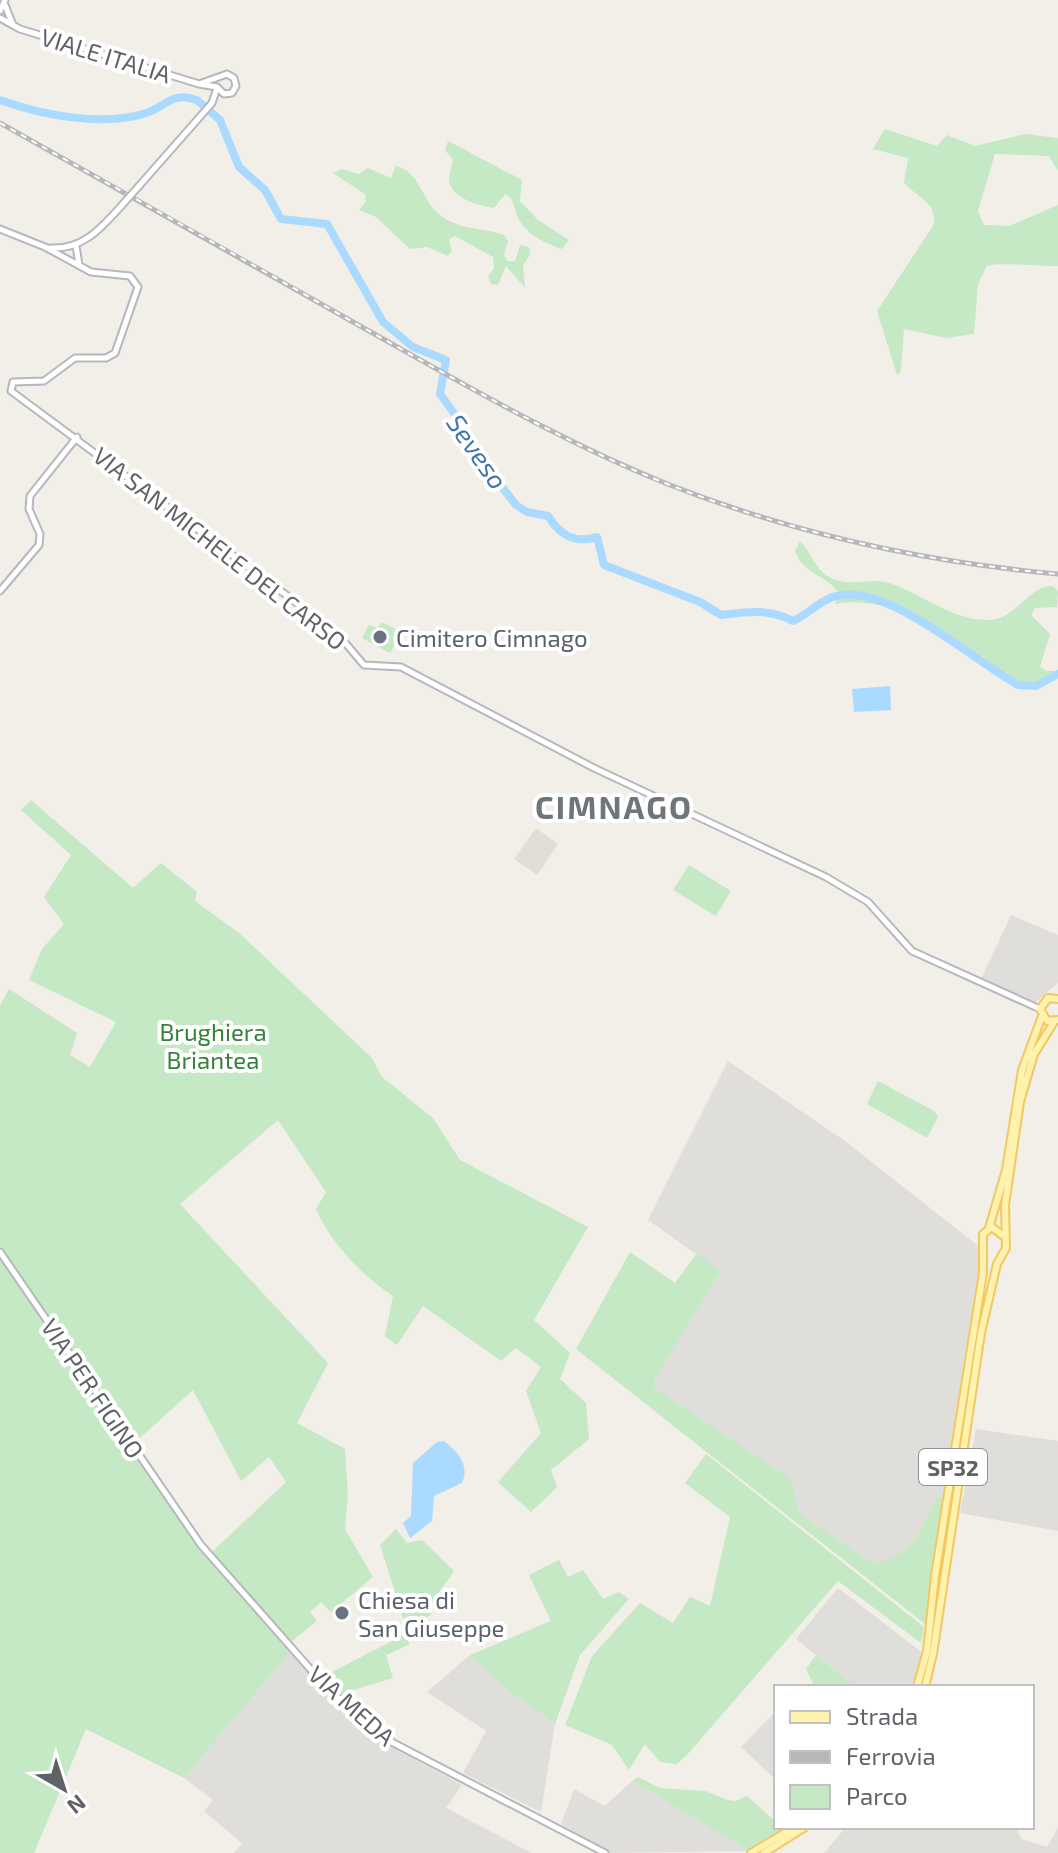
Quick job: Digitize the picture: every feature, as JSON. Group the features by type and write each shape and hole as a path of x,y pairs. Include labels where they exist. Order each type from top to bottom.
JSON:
{"main road":[{"path":"1002,1254 993,1255 985,1246 983,1236 989,1228 1003,1185 1022,1070 1041,1009 1057,998"},
{"path":"1041,1009 1056,1021"},
{"name":"SP32","path":"925,1685 933,1654 981,1333 1006,1248 1005,1205 1023,1090 1034,1054 1056,1021"},
{"path":"989,1228 997,1228 1004,1238"},
{"name":"SP32","path":"918,1685 927,1651 985,1246"},
{"path":"751,1853 792,1829"},
{"path":"764,1853 802,1829"}],"street":[{"path":"0,11 5,2"},
{"name":"VIALE ITALIA","path":"5,2 13,25"},
{"name":"VIALE ITALIA","path":"0,18 13,25 228,94"},
{"path":"45,247 72,247 98,232 212,103 235,89 235,79 227,74 218,79 212,103"},
{"name":"VIALE ITALIA","path":"199,84 218,79"},
{"path":"0,229 45,247 79,266"},
{"path":"71,260 72,247"},
{"path":"72,247 79,266"},
{"name":"VIA SAN MICHELE DEL CARSO","path":"79,266 96,274 128,275 136,281 138,292 118,349 106,358 75,358 44,381 13,382 10,389 336,632 364,665 401,667 594,768 816,872 868,902 912,951 1041,1009"},
{"path":"0,591 39,545 40,534 29,509 30,496 77,437"},
{"name":"VIA PER FIGINO","path":"0,1252 186,1523"},
{"name":"VIA MEDA","path":"186,1523 214,1563 316,1675 377,1732 605,1853"}],"shaded area":[{"path":"536,828 558,844 537,875 514,859"},
{"path":"1011,915 1058,935 1058,983 1036,1002 981,979"},
{"path":"728,1061 845,1141 982,1249 945,1497 938,1498 909,1550 891,1560 872,1563 800,1514 790,1478 655,1388 654,1380 721,1272 648,1220"},
{"path":"976,1429 1058,1441 1058,1531 960,1513"},
{"path":"838,1588 923,1653 915,1685 854,1685 796,1639"},
{"path":"290,1652 328,1695 382,1742 462,1785 446,1808 532,1853 234,1853 242,1843 204,1811 213,1800 184,1778"},
{"path":"470,1655 508,1690 555,1724 541,1812 463,1773 486,1731 427,1692"},
{"path":"774,1713 774,1778 741,1747"},
{"path":"632,1781 749,1851 610,1853 561,1824 574,1789 605,1806"},
{"path":"1058,1828 1058,1853 824,1853 844,1829 1017,1829 1021,1839 1047,1847"}],"green space":[{"path":"885,129 937,146 947,135 975,146 1025,134 1058,138 1058,171 1049,156 995,154 978,211 984,225 1009,226 1058,205 1058,266 987,266 978,284 974,334 946,338 904,329 901,371 897,375 877,311 933,226 934,218 926,201 904,183 908,158 873,149"},
{"path":"448,141 522,180 520,201 538,220 569,240 562,249 542,241 524,227 512,201 505,194 494,208 474,203 454,192 449,180 453,160 445,150"},
{"path":"396,166 410,174 440,215 464,226 504,235 508,241 504,255 508,261 515,261 520,245 529,247 530,255 523,265 525,288 506,266 498,285 491,284 488,277 494,268 493,257 455,236 449,239 452,251 448,256 427,247 410,249 376,217 359,210 366,201 365,194 333,173 342,169 359,174 368,168 391,178"},
{"path":"800,541 821,571 831,578 845,582 886,582 968,618 982,620 1004,616 1038,590 1053,586 1058,591 1057,607 1035,608 1031,615 1050,634 1040,667 1058,671 1040,682 1020,684 998,673 933,629 887,607 862,603 835,604 838,592 799,559 795,551"},
{"path":"381,622 402,632 390,653 362,638 369,625 378,628"},
{"name":"Brughiera Briantea","path":"31,800 133,888 161,863 197,892 195,901 239,933 372,1058 382,1077 433,1118 460,1160 588,1227 534,1320 570,1353 560,1379 586,1403 589,1439 551,1470 557,1487 531,1512 498,1482 541,1433 526,1391 541,1367 516,1348 501,1361 423,1306 397,1345 385,1336 393,1296 359,1269 322,1222 316,1209 326,1192 278,1120 180,1204 328,1363 297,1423 345,1449 348,1495 345,1529 373,1577 331,1612 321,1602 310,1612 317,1621 291,1642 211,1553 286,1482 269,1457 241,1481 193,1390 132,1445 0,1252 0,1005 9,989 77,1033 70,1055 90,1067 116,1022 29,980 42,949 64,924 44,897 71,855 21,810"},
{"path":"689,865 731,891 716,916 673,890"},
{"path":"878,1081 934,1111 938,1117 927,1138 867,1104"},
{"path":"630,1252 675,1283 697,1253 721,1272 654,1380 655,1388 790,1478 800,1514 872,1563 887,1560 907,1548 938,1497 945,1497 925,1624 576,1349"},
{"path":"0,1255 208,1559 290,1652 184,1778 86,1729 34,1853 0,1853"},
{"path":"706,1454 924,1627 921,1643 838,1581 686,1756 677,1764 660,1762 645,1744 629,1770 612,1745 565,1725 592,1656 640,1603 673,1623 690,1597 710,1606 730,1517 685,1483"},
{"path":"396,1529 407,1543 422,1540 454,1571 430,1606 431,1615 406,1627 380,1545"},
{"path":"559,1560 568,1577 583,1570 603,1599 619,1592 629,1599 580,1655 555,1724 508,1690 470,1655 551,1621 529,1575"},
{"path":"404,1635 410,1644 386,1655 393,1678 347,1692 371,1721 368,1722 327,1683 326,1675"},
{"path":"816,1655 854,1685 814,1685 806,1669"},
{"path":"638,1777 660,1788 705,1791 728,1800 736,1801 747,1796 774,1820 774,1829 784,1829 749,1851 632,1781"}],"water":[{"path":"890,686 891,710 854,712 852,689"},
{"path":"444,1441 464,1465 462,1483 434,1496 432,1521 410,1538 403,1523 411,1516 413,1463 437,1442"}],"waterway":[{"name":"Seveso","path":"0,100 53,114 92,119 146,113 175,98 197,100 220,120 239,167 265,190 281,219 327,224 383,322 413,347 446,360 440,394 459,420 469,444 516,505 527,512 548,516 568,536 581,539 597,537 604,565 700,602 721,615 767,613 793,621 830,598 857,595 904,612 1018,685 1036,686 1058,674"}],"railway":[{"path":"0,123 470,387 629,468 717,502 813,532 959,562 1058,574"}],"place":[{"name":"Cimitero Cimnago","path":"380,637"},
{"name":"Chiesa di San Giuseppe","path":"342,1613"}],"district":[{"name":"CIMNAGO","path":"614,806"}]}
